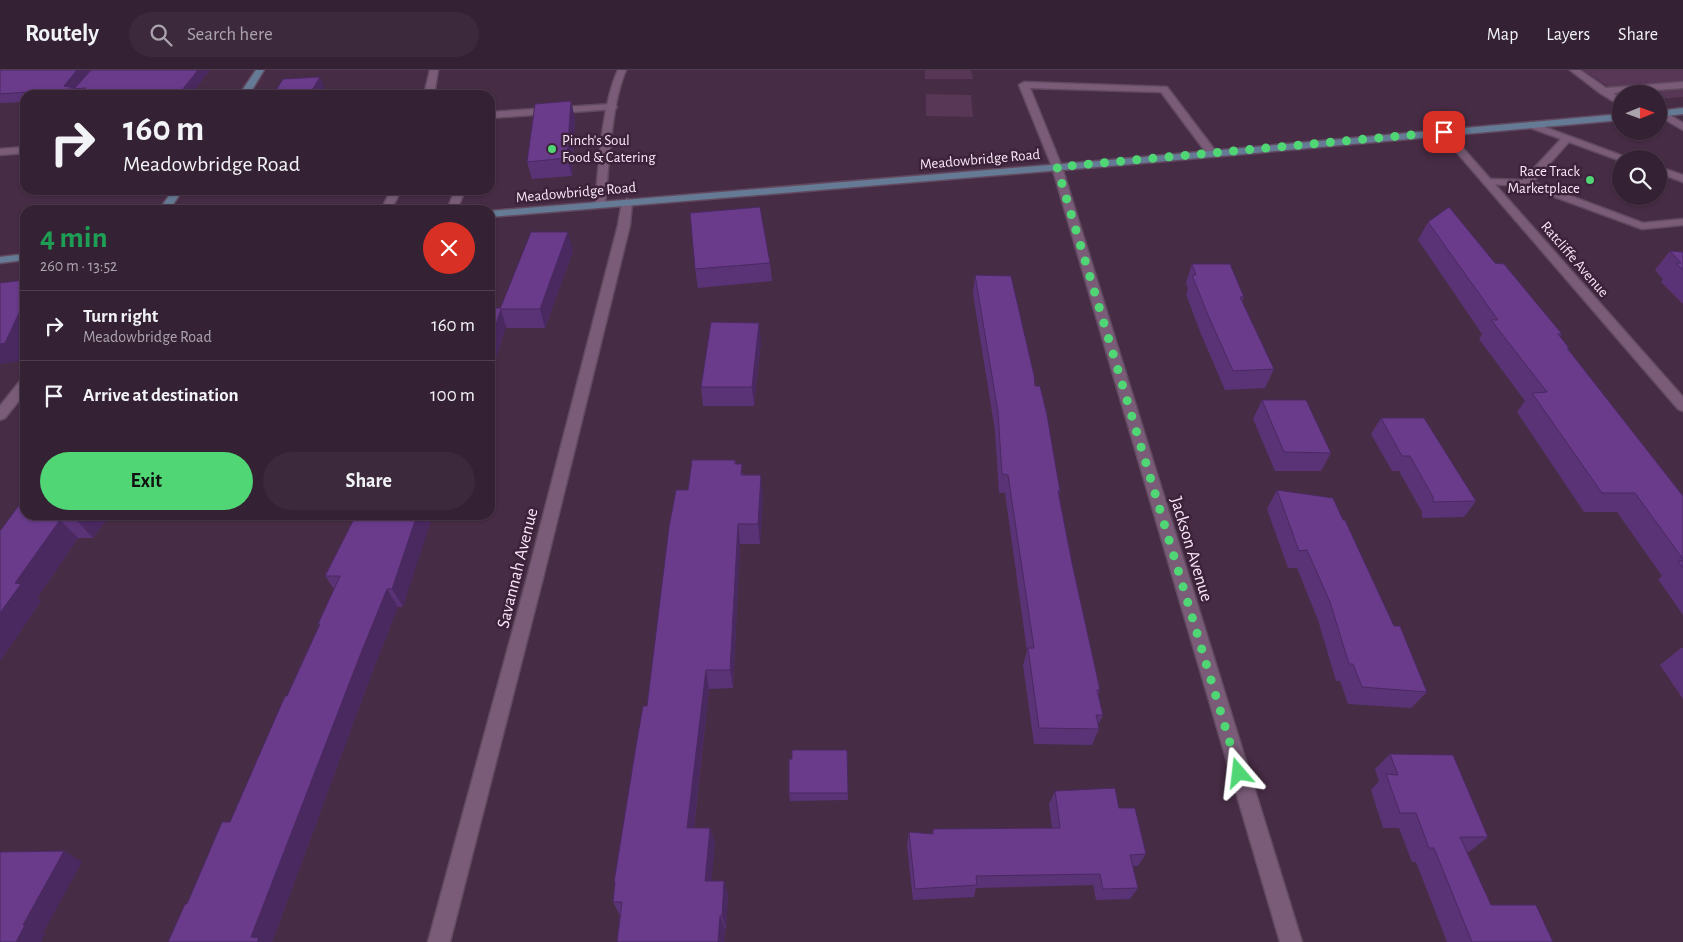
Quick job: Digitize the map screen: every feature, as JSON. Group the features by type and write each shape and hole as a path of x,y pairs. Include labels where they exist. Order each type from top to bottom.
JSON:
{"main road":[{"path":"247,90 260,70"},
{"path":"1668,113 1683,112"},
{"name":"Meadowbridge Road","path":"495,214 1057,167 1612,118"},
{"path":"0,260 20,258"}],"street":[{"path":"429,90 434,70"},
{"path":"600,204 612,107 616,83 622,70"},
{"path":"1574,70 1612,96"},
{"path":"1604,90 1683,84"},
{"name":"Jackson Avenue","path":"1212,153 1164,89 1024,85 1057,167 1290,942"},
{"path":"495,115 612,107"},
{"path":"1668,119 1683,127"},
{"path":"1531,125 1612,154"},
{"name":"Ratcliffe Avenue","path":"1444,132 1683,406"},
{"path":"1526,183 1567,138"},
{"path":"0,152 20,150"},
{"path":"1667,173 1683,179"},
{"path":"1488,182 1526,183 1642,226 1683,222"},
{"name":"Savannah Avenue","path":"439,942 539,565 624,225 627,202"},
{"path":"0,415 20,390"}],"shaded area":[{"path":"925,70 971,70 973,79 925,79"},
{"path":"1583,70 1683,70 1683,97 1668,98 1668,85 1612,85 1612,89"},
{"path":"926,94 971,95 973,117 926,116"}],"building":[{"path":"0,70 77,70 64,86 75,88 91,70 198,70 182,90 84,90 86,88 20,90 20,93 0,94"},
{"path":"320,77 312,90 276,90 283,79"},
{"path":"571,101 567,158 527,162 535,104"},
{"path":"760,207 770,263 695,269 690,213"},
{"path":"1449,207 1495,263 1504,264 1562,334 1558,334 1569,348 1567,348 1683,496 1683,559 1635,493 1602,493 1532,393 1547,392 1491,320 1498,320 1428,222"},
{"path":"531,232 568,232 540,309 500,309"},
{"path":"1670,251 1683,252 1683,270 1676,263 1681,263"},
{"path":"1192,264 1230,264 1244,297 1240,297 1274,369 1233,371 1192,275 1196,275"},
{"path":"975,275 1011,276 1035,386 1040,386 1047,415 1060,491 1058,491 1100,690 1097,690 1103,715 1096,715 1099,729 1039,728 1028,648 1034,648 1008,475 1002,474 998,412"},
{"path":"20,281 20,311 5,343 0,344 0,283"},
{"path":"495,308 501,309 495,328"},
{"path":"711,322 759,323 752,387 701,387"},
{"path":"1262,400 1306,400 1331,453 1284,452"},
{"path":"1381,418 1424,418 1476,501 1433,502 1433,497 1410,456 1402,456"},
{"path":"692,460 735,460 735,464 742,464 741,475 761,475 758,524 738,524 730,670 706,670 687,828 710,828 705,881 724,881 718,942 617,942 622,902 613,902 614,882 643,706 647,706 669,527 676,490 688,490"},
{"path":"1277,490 1333,498 1394,626 1400,626 1427,692 1362,687 1353,664 1349,664 1330,602 1307,550 1299,551"},
{"path":"20,504 20,520 60,520 15,583 21,584 0,613 0,531"},
{"path":"353,520 415,520 392,589 387,589 361,653 251,937 259,938 257,942 168,942 185,904 187,904 222,822 230,822 340,576 325,576"},
{"path":"1678,561 1683,561 1683,568"},
{"path":"792,750 847,750 848,793 789,793 789,759 792,759"},
{"path":"1390,754 1453,755 1488,837 1460,837 1491,905 1536,905 1553,942 1472,942 1434,848 1429,848 1416,813 1400,813 1386,774 1398,775"},
{"path":"1115,788 1119,808 1135,808 1146,854 1130,855 1138,888 1103,889 1100,874 976,876 977,885 915,889 909,832 933,834 933,829 1060,828 1055,791"},
{"path":"64,851 23,925 25,925 16,942 0,942 0,852"}],"place":[{"name":"Pinch's Soul Food & Catering","path":"552,149"},
{"name":"Race Track Marketplace","path":"1590,180"}],"route":[{"path":"1239,773 1057,167 1444,132"}]}
